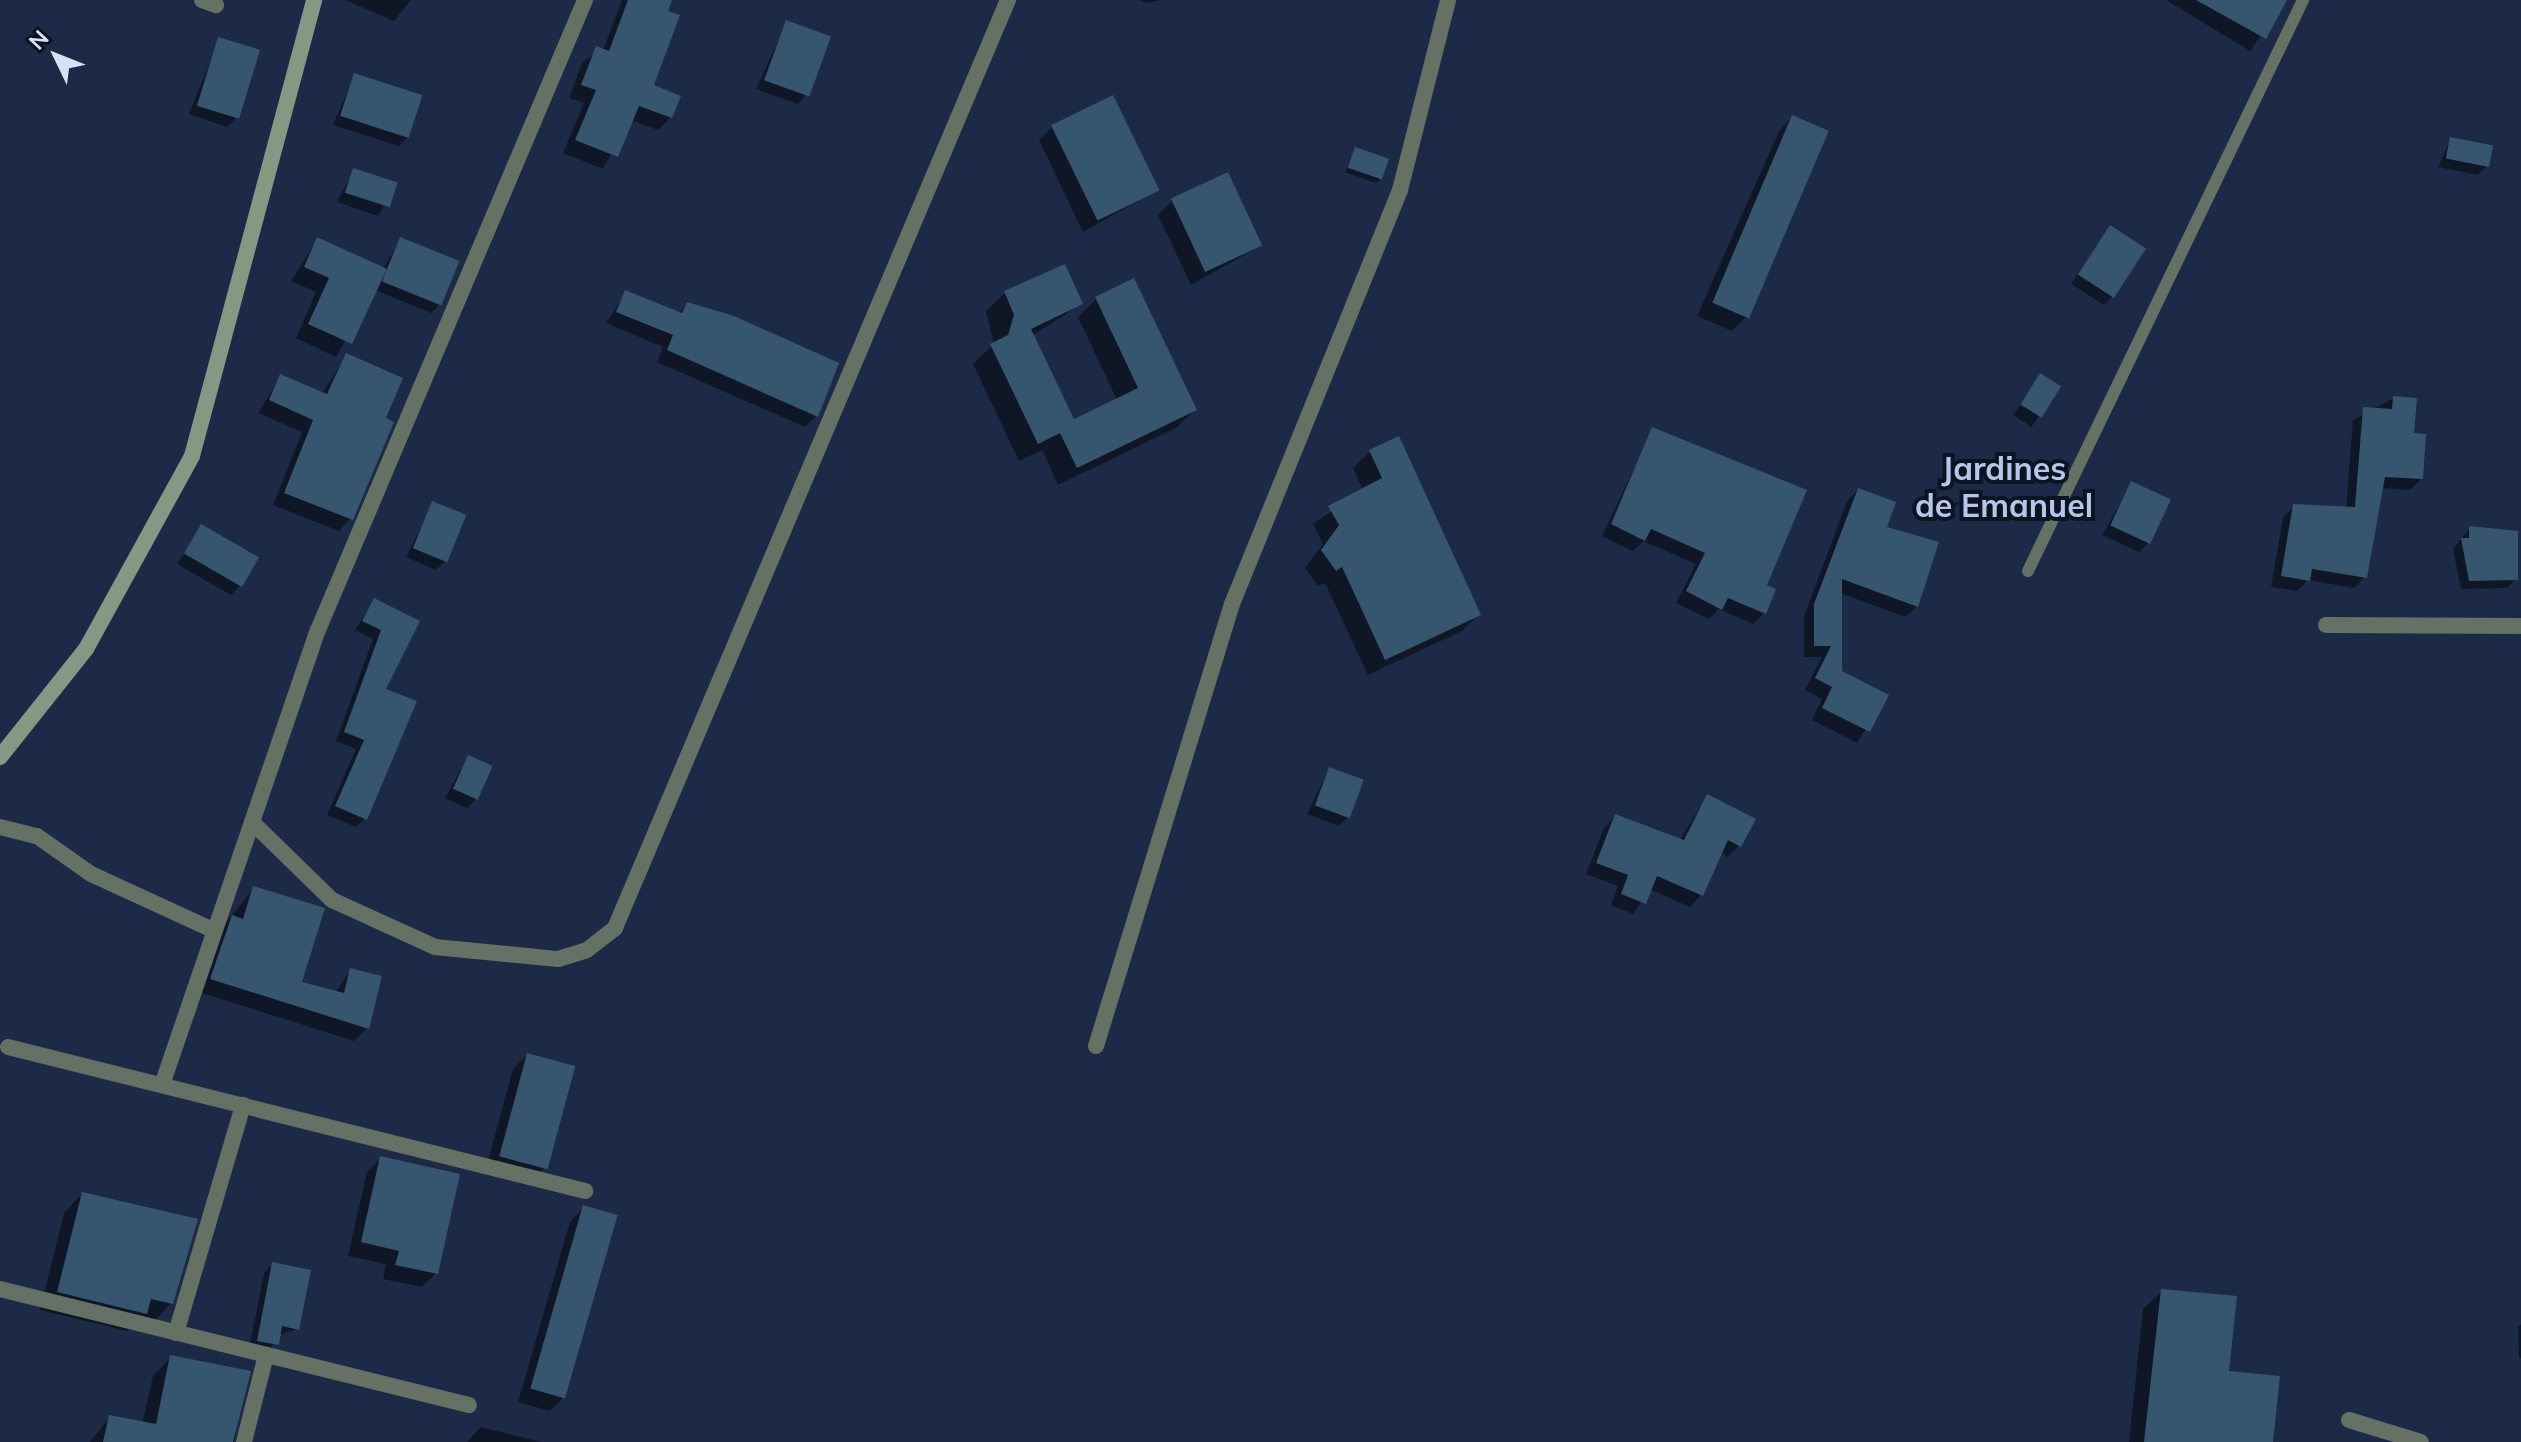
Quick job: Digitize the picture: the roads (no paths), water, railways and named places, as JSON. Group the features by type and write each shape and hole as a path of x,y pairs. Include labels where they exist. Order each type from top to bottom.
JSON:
{"street":[{"path":"0,757 86,649 192,456 314,0"},
{"path":"162,1085 318,630 585,0"},
{"path":"252,822 332,900 435,947 558,959 587,950 615,928 1008,0"},
{"path":"1096,1046 1232,604 1400,190 1448,0"},
{"path":"2326,625 2521,626"},
{"path":"0,827 37,836 91,874 215,931"},
{"path":"8,1047 585,1191"},
{"path":"176,1333 243,1105"},
{"path":"0,1289 469,1405"},
{"path":"244,1442 266,1355"},
{"path":"2349,1420 2421,1442"}],"lane":[{"path":"2028,571 2303,0"}],"district":[{"name":"Jardines de Emanuel","path":"2004,488"}]}
